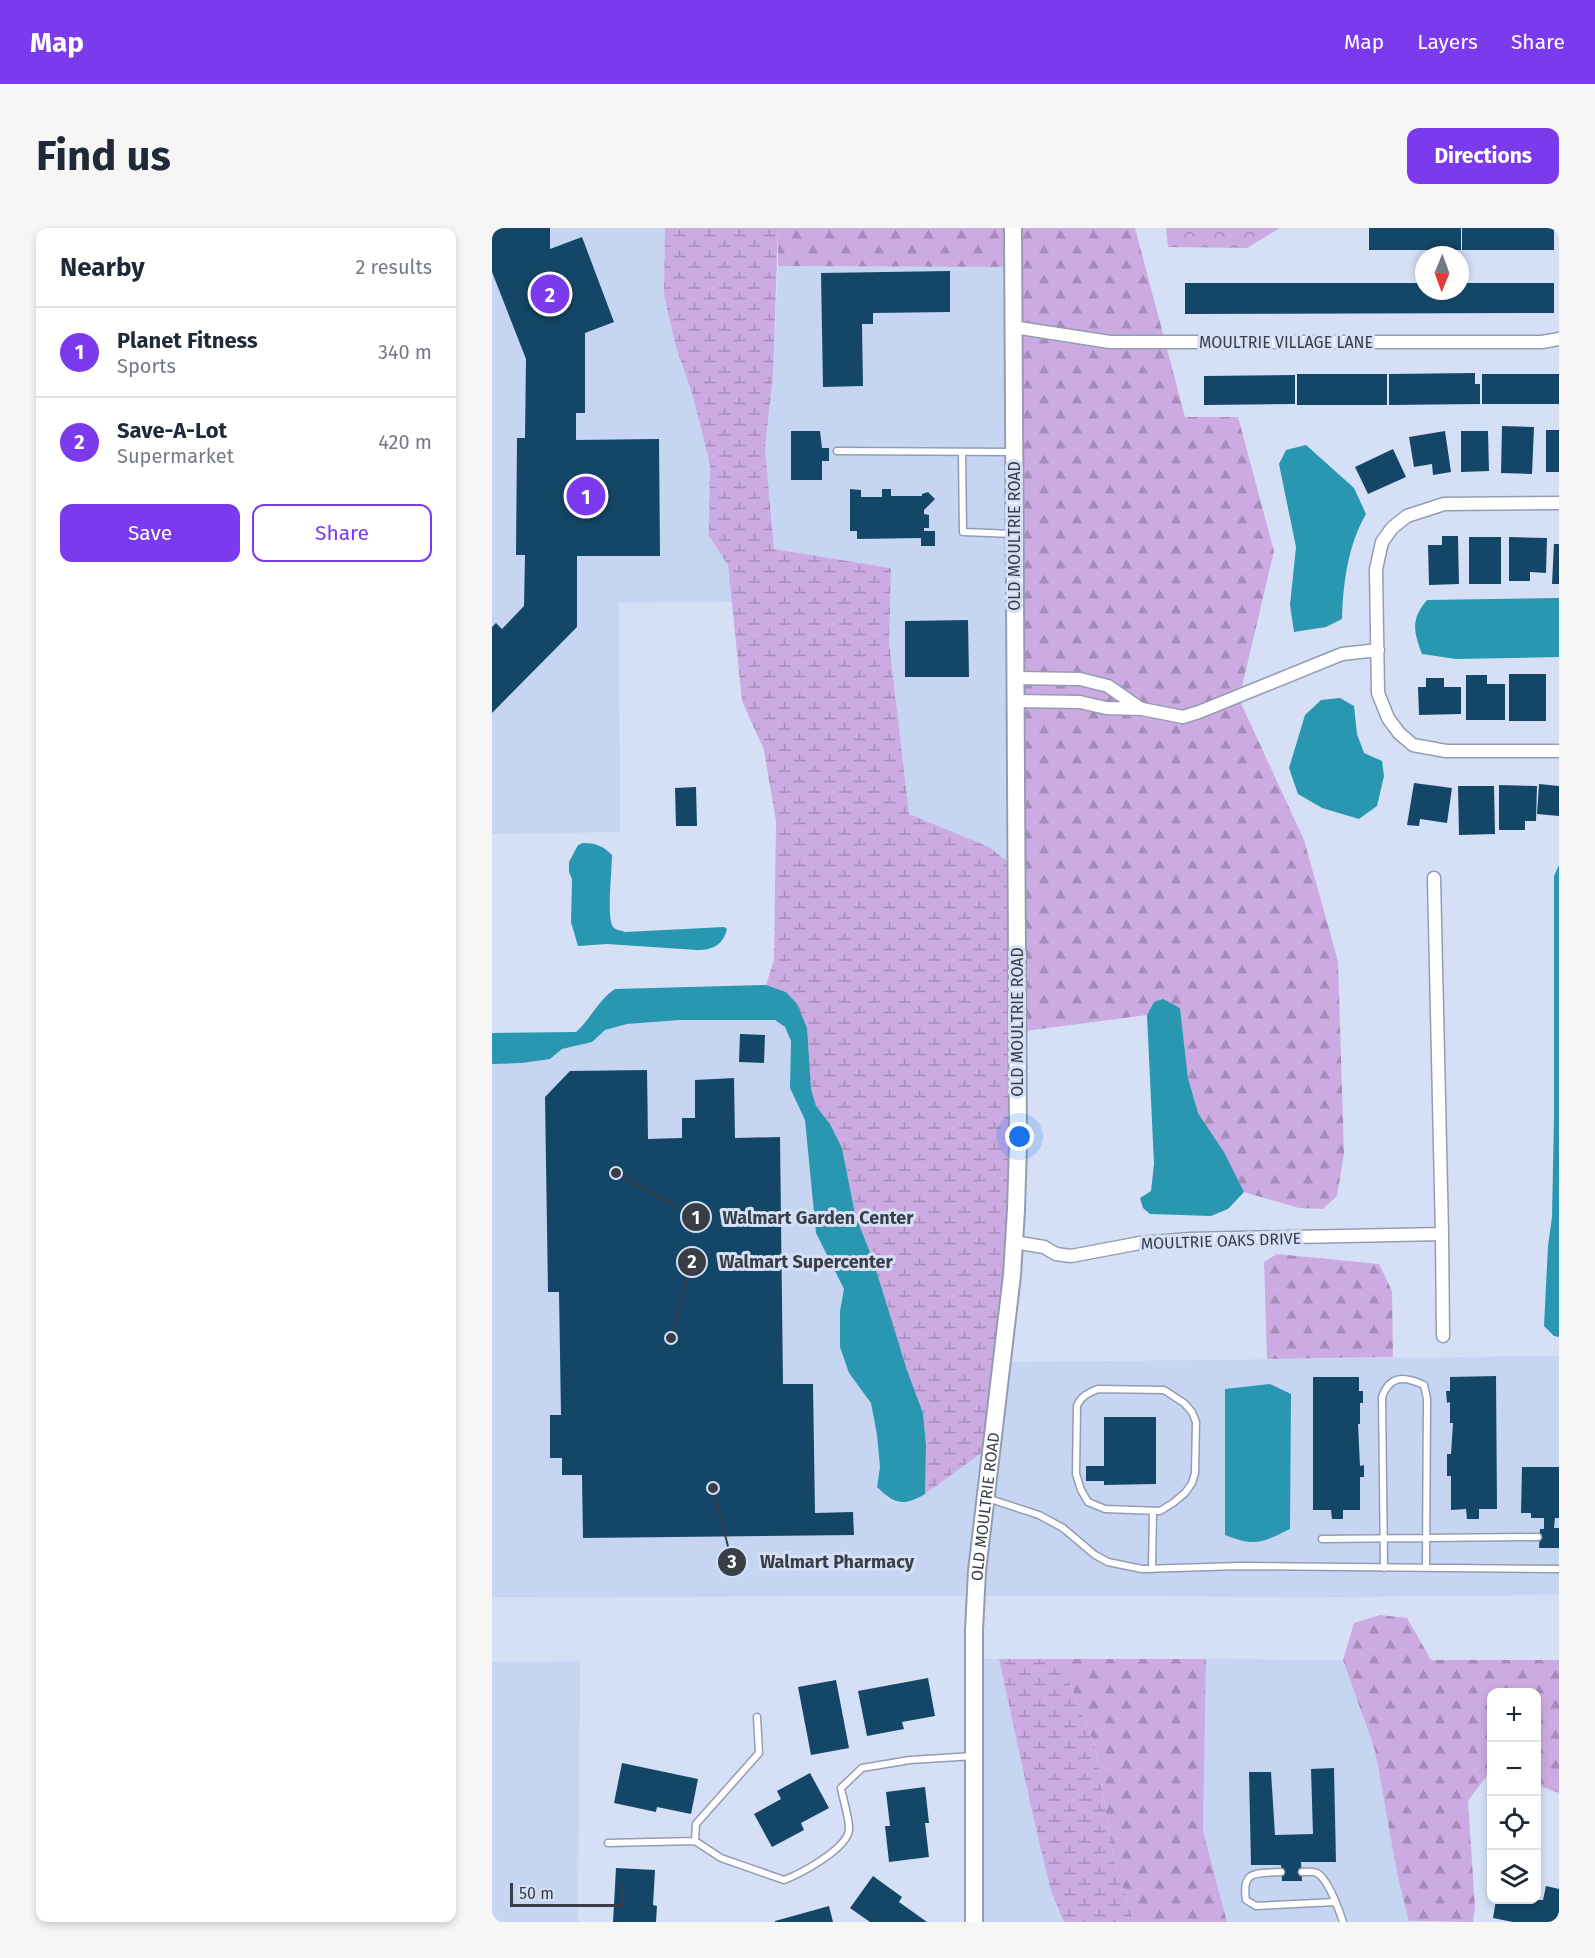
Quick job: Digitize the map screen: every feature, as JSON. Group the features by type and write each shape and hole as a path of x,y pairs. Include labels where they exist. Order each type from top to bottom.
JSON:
{"main road":[{"name":"OLD MOULTRIE ROAD","path":"974,1922 974,1630 977,1571 1014,1242 1018,1144 1012,228"}],"street":[{"name":"MOULTRIE VILLAGE LANE","path":"1013,327 1110,342 1542,342 1559,339"},
{"path":"1559,503 1444,504 1407,516 1392,528 1382,542 1376,569 1378,693 1388,718 1399,733 1413,745 1446,751 1559,751"},
{"path":"1015,701 1080,702 1106,708 1142,709 1183,717 1342,654 1378,650"},
{"path":"1015,678 1080,679 1108,686 1142,709"},
{"path":"1434,878 1443,1336"},
{"name":"MOULTRIE OAKS DRIVE","path":"1014,1242 1044,1247 1056,1254 1071,1256 1140,1243 1173,1240 1330,1237 1396,1233 1442,1234"}],"lane":[{"path":"837,451 1014,452"},
{"path":"962,452 963,532 1014,534"},
{"path":"1384,1568 1382,1397 1386,1385 1397,1379 1411,1380 1424,1385 1426,1399 1426,1569"},
{"path":"1098,1389 1164,1390 1184,1403 1192,1412 1196,1422 1195,1473 1192,1482 1185,1493 1173,1503 1160,1511 1153,1511 1105,1509 1088,1502 1081,1490 1077,1474 1077,1407 1079,1400 1086,1394 1098,1389"},
{"path":"985,1497 1039,1515 1063,1528 1095,1555 1121,1566 1152,1569 1240,1566 1559,1569"},
{"path":"1152,1569 1153,1511"},
{"path":"1322,1539 1538,1537"},
{"path":"695,1841 696,1824 759,1753 757,1717"},
{"path":"608,1843 695,1841 721,1858 784,1880 820,1861 846,1838 849,1829 841,1788 862,1768 910,1760 974,1756"},
{"path":"1281,1872 1252,1874 1248,1877 1244,1887 1246,1900 1256,1906 1335,1902"},
{"path":"1302,1872 1315,1872 1321,1877 1343,1922"}],"shaded area":[{"path":"492,228 665,228 664,295 676,347 692,393 710,464 709,536 728,565 732,602 619,603 620,832 492,834"},
{"path":"778,266 1005,267 1008,862 989,847 909,814 889,642 891,568 774,549 765,449 773,375"},
{"path":"680,1020 775,1020 785,1027 791,1041 790,1088 805,1120 816,1233 844,1289 840,1311 840,1347 849,1373 871,1402 880,1467 877,1487 889,1500 899,1503 915,1500 984,1451 969,1570 968,1596 492,1597 492,1064 550,1059 562,1049 592,1042 605,1030 627,1024"},
{"path":"1559,1356 1559,1595 984,1596 1010,1362"},
{"path":"982,1659 999,1659 1051,1891 1064,1922 982,1922"},
{"path":"1206,1659 1343,1660 1375,1750 1398,1878 1410,1922 1227,1922 1203,1831"},
{"path":"580,1661 578,1922 492,1922 492,1662"}],"green space":[{"path":"665,228 778,228 773,375 765,449 774,549 891,568 889,642 909,814 989,847 1008,862 1009,1210 984,1451 925,1494 926,1445 923,1413 907,1370 873,1260 855,1214 842,1148 830,1124 816,1106 811,1089 809,1068 786,992 766,985 774,960 776,821 764,750 742,701 728,565 709,536 710,464 692,393 676,347 664,295"},
{"path":"778,228 1005,228 1005,267 778,266"},
{"path":"1021,228 1135,228 1185,417 1238,417 1274,551 1239,699 1304,840 1338,961 1344,1154 1337,1196 1323,1209 1299,1208 1244,1192 1224,1152 1198,1113 1188,1078 1180,1008 1154,1002 1147,1015 1025,1031"},
{"path":"1166,228 1280,228 1247,248 1168,247"},
{"path":"1277,1254 1379,1264 1392,1291 1393,1357 1267,1359 1264,1262"},
{"path":"1380,1615 1407,1618 1431,1660 1559,1660 1559,1793 1541,1786 1541,1688 1487,1688 1487,1775 1468,1801 1475,1907 1473,1922 1409,1921 1398,1878 1375,1750 1343,1660 1354,1623"},
{"path":"999,1659 1060,1659 1095,1746 1113,1856 1134,1922 1064,1922 1051,1891"},
{"path":"1060,1659 1206,1659 1203,1831 1227,1922 1134,1922 1113,1856 1095,1746"}],"water":[{"path":"1306,445 1354,488 1366,514 1351,551 1342,619 1326,627 1294,632 1290,605 1296,547 1279,464 1286,450"},
{"path":"1559,598 1559,657 1456,659 1422,654 1415,626 1418,614 1427,600"},
{"path":"1340,698 1354,706 1357,734 1364,753 1382,761 1384,776 1377,806 1359,819 1322,808 1298,794 1289,768 1305,715 1321,700"},
{"path":"583,843 599,846 612,855 610,912 614,928 625,932 724,927 727,929 723,939 716,946 703,950 607,944 578,946 571,922 572,879 569,862 578,845"},
{"path":"1559,865 1559,1337 1554,1336 1544,1326 1548,1246 1552,1217 1554,876"},
{"path":"766,985 786,992 797,1004 807,1028 811,1089 816,1106 830,1124 842,1148 855,1214 873,1260 907,1370 923,1413 926,1445 925,1494 911,1501 894,1500 877,1487 880,1467 871,1403 849,1373 840,1347 840,1311 844,1289 816,1233 805,1120 790,1088 791,1041 785,1027 775,1020 680,1020 627,1024 605,1030 592,1042 562,1049 550,1059 492,1064 492,1033 576,1032 615,989"},
{"path":"1163,999 1180,1008 1188,1078 1198,1113 1224,1152 1244,1192 1228,1209 1211,1216 1150,1214 1143,1208 1140,1198 1151,1191 1154,1164 1147,1015 1154,1002"},
{"path":"1270,1384 1291,1394 1290,1529 1265,1540 1252,1542 1225,1535 1225,1389"}],"building":[{"path":"492,228 550,228 550,249 582,237 614,322 585,333 585,413 576,413 576,440 659,439 660,556 577,556 577,627 492,713 492,627 496,623 502,629 524,606 525,555 516,555 517,438 525,438 526,359 492,272"},
{"path":"1369,228 1461,228 1461,246 1415,246 1415,250 1369,250"},
{"path":"1462,228 1554,228 1554,250 1469,250 1469,246 1462,246"},
{"path":"950,271 950,312 873,313 873,324 862,324 863,386 823,387 821,273"},
{"path":"1185,283 1415,283 1415,300 1469,300 1469,283 1554,283 1554,313 1185,314"},
{"path":"1475,373 1475,384 1480,384 1480,404 1389,405 1389,374"},
{"path":"1297,374 1387,374 1387,405 1297,405"},
{"path":"1482,374 1559,374 1559,404 1482,404"},
{"path":"1295,375 1295,404 1204,405 1204,376"},
{"path":"1502,426 1534,427 1532,474 1501,473"},
{"path":"1546,430 1559,430 1559,472 1546,472"},
{"path":"791,431 820,431 822,448 829,448 829,461 822,461 822,480 791,480"},
{"path":"1445,431 1451,472 1433,475 1432,464 1414,467 1409,437"},
{"path":"1461,431 1488,431 1489,471 1461,472"},
{"path":"1393,449 1406,477 1368,494 1355,467"},
{"path":"850,489 861,490 861,497 882,497 882,489 891,489 891,496 922,496 928,492 935,499 924,510 924,514 929,515 929,528 924,528 924,531 935,531 935,546 921,546 921,538 857,539 857,531 850,531"},
{"path":"1442,536 1458,536 1459,584 1429,585 1428,545 1442,545"},
{"path":"1469,537 1501,537 1501,584 1469,584"},
{"path":"1509,537 1547,538 1546,573 1530,572 1530,581 1509,581"},
{"path":"1554,544 1559,544 1559,584 1552,584"},
{"path":"968,620 969,677 905,677 905,621"},
{"path":"1509,674 1546,674 1546,721 1509,721"},
{"path":"1466,675 1487,675 1487,684 1505,684 1505,720 1466,720"},
{"path":"1426,678 1444,678 1444,687 1461,687 1461,714 1419,715 1418,687 1426,687"},
{"path":"1414,783 1452,788 1447,823 1420,819 1419,826 1407,825"},
{"path":"1539,784 1559,786 1559,816 1537,814"},
{"path":"1499,785 1537,786 1536,821 1525,821 1525,830 1499,830"},
{"path":"1458,786 1494,786 1495,834 1459,835"},
{"path":"696,787 697,826 676,826 675,788"},
{"path":"740,1034 765,1035 764,1063 739,1062"},
{"path":"647,1070 648,1139 682,1138 682,1118 695,1118 695,1080 734,1078 735,1138 780,1137 783,1384 813,1384 815,1513 853,1512 854,1535 583,1538 582,1475 562,1475 562,1458 550,1458 550,1415 561,1415 559,1292 548,1292 545,1097 570,1071"},
{"path":"1496,1376 1497,1509 1479,1509 1479,1519 1467,1519 1466,1509 1451,1510 1451,1476 1447,1476 1447,1454 1451,1454 1453,1423 1450,1423 1450,1402 1447,1403 1446,1391 1450,1391 1450,1377"},
{"path":"1313,1377 1359,1377 1359,1391 1363,1391 1363,1403 1360,1403 1360,1424 1358,1424 1360,1466 1364,1465 1364,1477 1360,1477 1360,1510 1343,1510 1343,1519 1332,1519 1331,1510 1313,1510"},
{"path":"1104,1417 1156,1417 1156,1484 1104,1485 1104,1481 1086,1481 1086,1466 1104,1466"},
{"path":"1522,1467 1559,1467 1559,1518 1555,1518 1554,1528 1559,1528 1559,1548 1539,1548 1540,1529 1544,1529 1544,1518 1531,1518 1531,1513 1521,1513"},
{"path":"928,1678 935,1716 902,1722 904,1729 867,1736 858,1691"},
{"path":"836,1680 849,1748 811,1755 798,1687"},
{"path":"622,1763 698,1779 691,1814 657,1807 656,1812 614,1803"},
{"path":"1334,1768 1336,1862 1301,1862 1302,1881 1282,1881 1281,1865 1251,1865 1249,1772 1271,1772 1275,1835 1313,1834 1311,1769"},
{"path":"810,1773 829,1808 801,1823 804,1830 772,1847 754,1814 781,1799 777,1791"},
{"path":"925,1787 929,1823 925,1823 929,1857 889,1862 885,1826 890,1826 886,1792"},
{"path":"616,1868 655,1870 653,1905 657,1906 656,1922 613,1922"},
{"path":"873,1876 902,1897 899,1902 927,1922 870,1922 850,1908"},
{"path":"1546,1886 1559,1889 1559,1922 1513,1922 1493,1918 1495,1904 1541,1904"},
{"path":"829,1906 833,1922 775,1922 775,1921"}],"place":[{"name":"Save-A-Lot","path":"550,294"},
{"name":"Planet Fitness","path":"586,496"},
{"name":"Walmart Garden Center","path":"616,1173"},
{"name":"Walmart Supercenter","path":"671,1338"},
{"name":"Walmart Pharmacy","path":"713,1488"}]}
